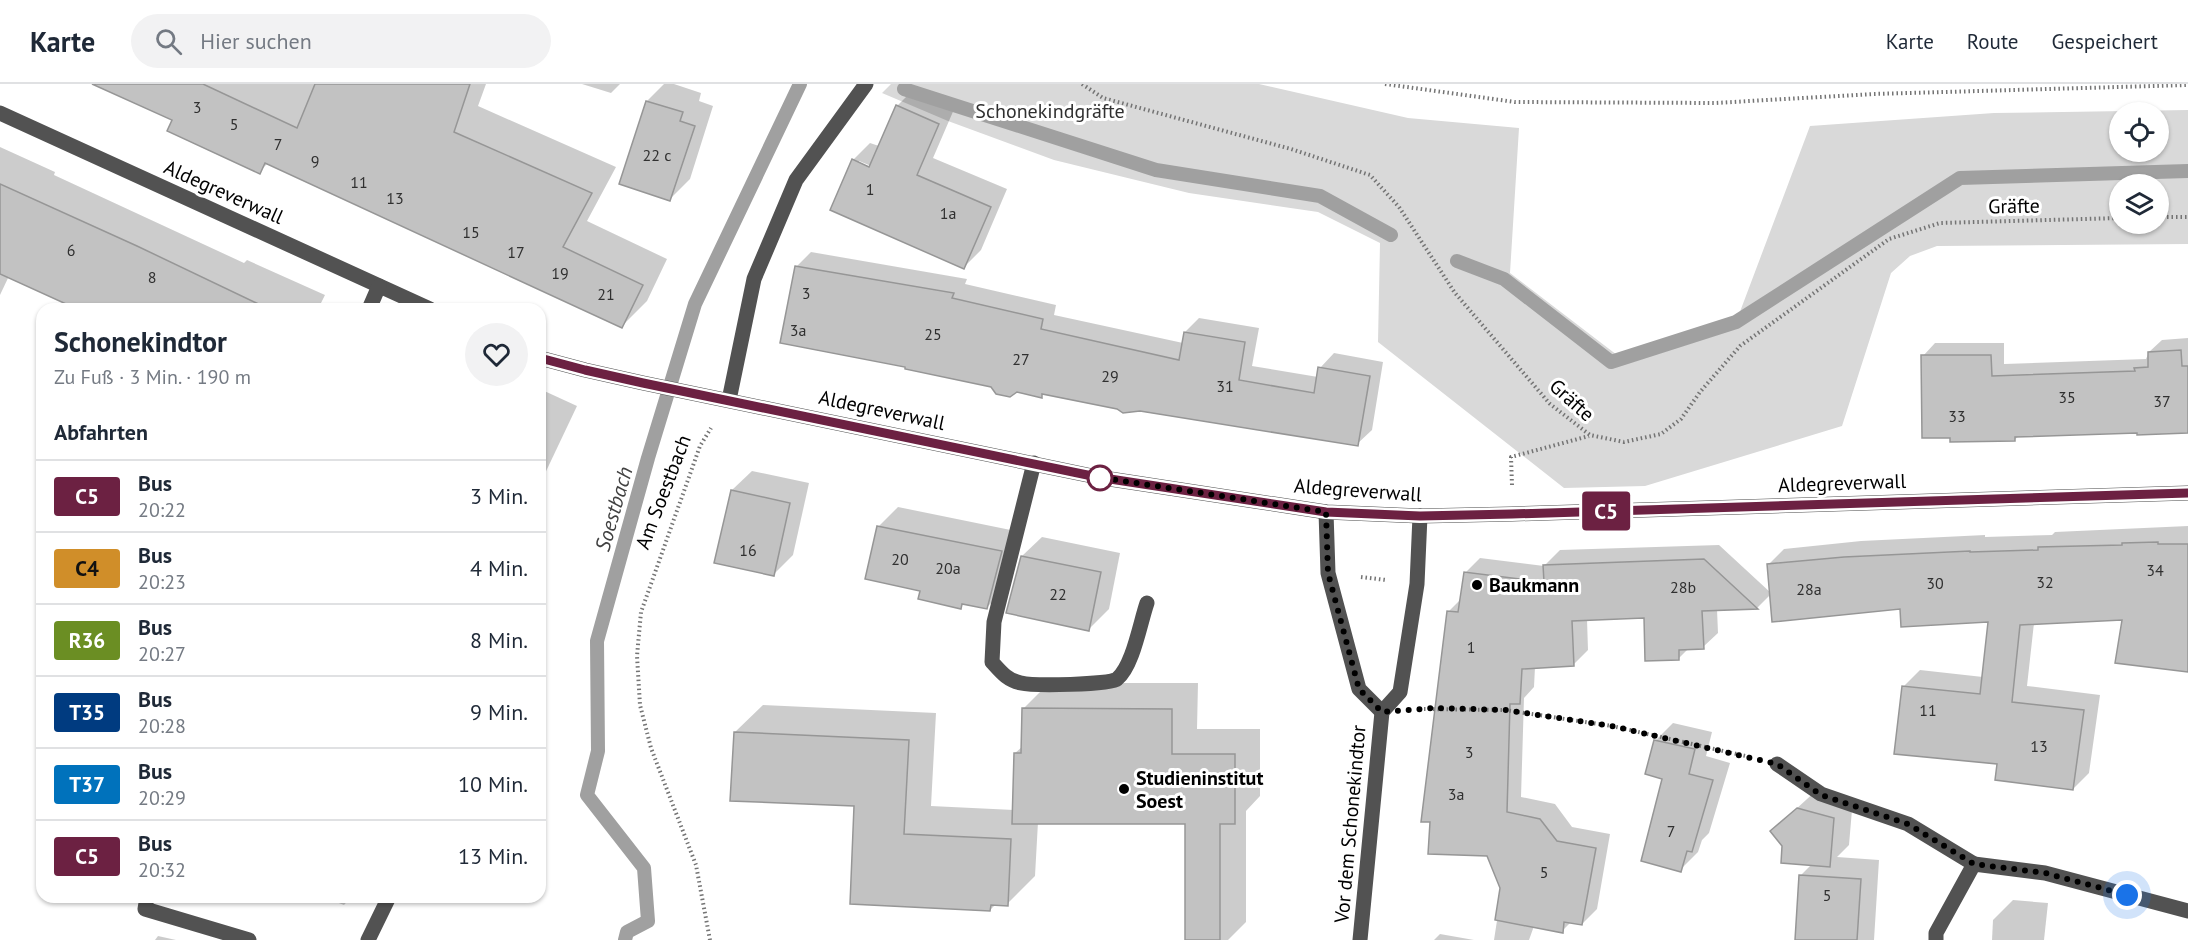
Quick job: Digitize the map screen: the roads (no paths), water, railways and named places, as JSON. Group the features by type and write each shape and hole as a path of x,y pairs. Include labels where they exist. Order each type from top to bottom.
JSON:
{"street":[{"path":"729,400 754,279 796,180 866,84"},
{"name":"Aldegreverwall","path":"0,113 417,303"},
{"path":"372,303 379,286"},
{"name":"Aldegreverwall","path":"546,360 643,383 1097,477 1326,512 1420,516 1512,514 2188,492"},
{"path":"1034,463 994,622 992,662 1004,676 1021,683 1101,684 1115,681 1126,670 1147,603"},
{"name":"Vor dem Schonekindtor","path":"1326,512 1328,573 1359,689 1382,712"},
{"name":"Vor dem Schonekindtor","path":"1360,940 1382,712 1400,692 1417,584 1420,516"},
{"path":"1777,764 1821,795 1908,824 1974,864 2045,873 2188,911"},
{"path":"1935,940 1936,933 1974,864"},
{"path":"146,903 145,909 249,940"},
{"path":"368,940 385,903"}],"waterway":[{"name":"Soestbach","path":"625,940 627,932 648,921 644,868 587,795 598,751 597,641 648,458 695,304 800,84"},
{"path":"904,89 1156,170 1320,196 1391,235"},
{"path":"1457,261 1504,279 1611,362 1736,322 1960,178 2188,171"}],"place":[{"name":"Baukmann","path":"1477,585"},
{"name":"Studieninstitut Soest","path":"1124,789"}],"park label":[{"name":"Schonekindgräfte","path":"1050,111"}]}
